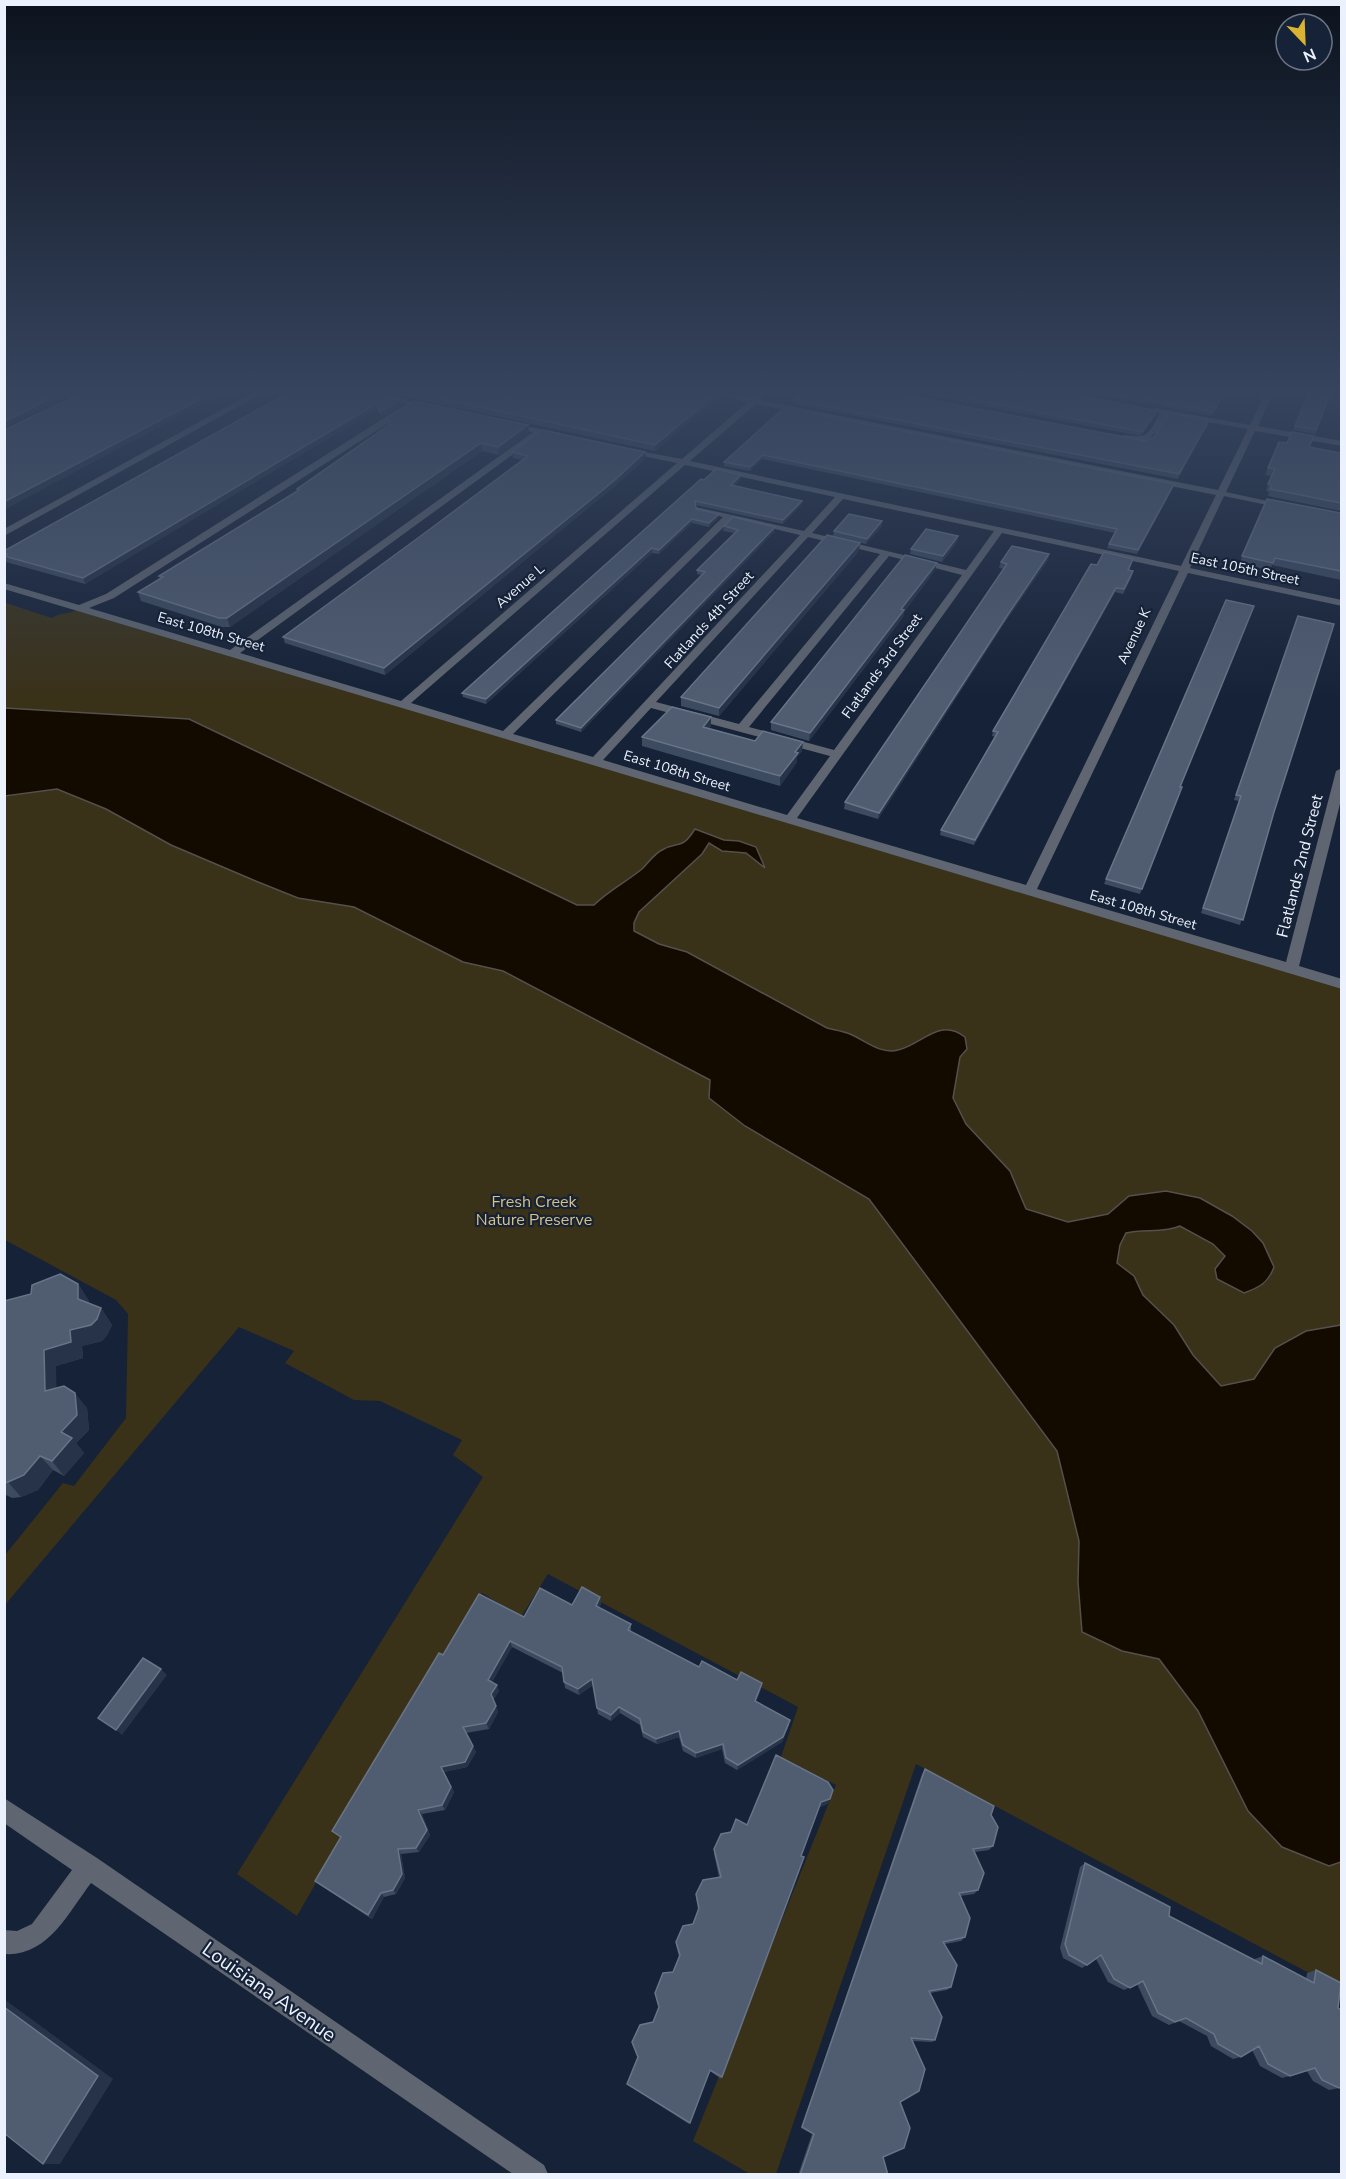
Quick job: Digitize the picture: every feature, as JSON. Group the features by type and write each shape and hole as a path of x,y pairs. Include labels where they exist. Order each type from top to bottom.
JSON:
{"street":[{"path":"4,533 72,496"},
{"path":"78,609 110,596 268,496"},
{"path":"233,653 451,496"},
{"name":"Avenue L","path":"404,704 645,496"},
{"name":"East 105th Street","path":"841,496 1341,603"},
{"name":"Flatlands 4th Street","path":"595,762 841,496"},
{"name":"Avenue K","path":"1029,892 1219,496"},
{"path":"1234,496 1297,508"},
{"path":"699,509 968,574"},
{"path":"505,735 730,516"},
{"name":"Flatlands 3rd Street","path":"789,820 1000,530"},
{"path":"742,728 886,553"},
{"name":"East 108th Street","path":"4,586 1341,984"},
{"path":"651,704 837,754"},
{"name":"Flatlands 2nd Street","path":"1291,969 1341,771"},
{"name":"Louisiana Avenue","path":"5,1812 89,1866 535,2175"},
{"path":"4,1942 18,1943 40,1932 89,1866"}],"green space":[{"path":"6,603 52,618 78,609 1341,986 1341,1345 1235,1404 1018,1214 877,1074 5,718"},
{"name":"Fresh Creek Nature Preserve","path":"60,785 367,899 725,1075 885,1193 1075,1430 1141,1625 1341,1831 1341,1990 916,1764 776,2174 750,2174 693,2141 836,1785 781,1757 798,1707 548,1574 521,1617 482,1593 297,1916 237,1874 483,1477 453,1455 462,1440 380,1401 354,1400 285,1363 294,1351 239,1327 5,1605 5,1555 63,1483 74,1486 126,1418 128,1314 116,1300 5,1240 5,793"}],"shaded area":[{"path":"5,708 189,719 577,905 594,905 642,869 659,852 683,843 695,829 724,840 739,841 756,847 765,868 746,853 722,851 709,843 702,854 639,912 634,923 634,931 659,944 687,952 827,1028 850,1034 879,1049 898,1050 939,1031 956,1032 965,1037 967,1049 960,1057 953,1098 966,1124 1010,1171 1026,1209 1068,1222 1108,1214 1129,1196 1166,1191 1200,1198 1232,1216 1252,1231 1263,1243 1274,1267 1263,1284 1244,1293 1217,1279 1215,1269 1225,1256 1213,1244 1180,1226 1126,1233 1120,1245 1117,1263 1134,1276 1143,1295 1174,1325 1193,1355 1221,1386 1254,1379 1275,1348 1306,1331 1341,1325 1341,1862 1329,1866 1282,1847 1248,1811 1198,1711 1159,1659 1122,1651 1082,1632 1078,1582 1079,1541 1057,1451 869,1199 745,1126 709,1098 710,1080 503,971 463,962 354,907 298,898 258,882 171,845 106,809 57,789 5,796"}],"building":[{"path":"4,496 16,496 4,502"},
{"path":"103,496 222,496 83,578 4,556 7,554 4,554 4,551"},
{"path":"290,496 405,496 227,618 219,618 138,592 163,577 159,576"},
{"path":"475,496 596,496 384,668 283,637"},
{"path":"682,496 778,496 802,501 783,520 695,501 696,509 719,514 709,523 692,519 659,550 652,548 486,699 462,693"},
{"path":"958,496 1168,496 1138,550 1109,544 1117,529"},
{"path":"1304,496 1341,496 1341,503"},
{"path":"1267,499 1341,513 1341,571 1275,558 1273,563 1242,556"},
{"path":"849,514 882,521 867,539 834,531"},
{"path":"733,517 775,527 581,728 556,720 705,572 697,570 738,530 724,526"},
{"path":"926,529 958,536 943,556 911,549"},
{"path":"827,535 860,543 719,708 681,697"},
{"path":"1012,546 1049,554 879,813 845,802 1007,564 1001,562"},
{"path":"1104,552 1133,559 1128,570 1133,571 1124,589 1116,588 975,840 941,830 998,732 993,731 1091,564 1097,565"},
{"path":"905,555 937,563 810,733 771,722"},
{"path":"1226,600 1254,606 1180,787 1182,787 1142,889 1106,879"},
{"path":"1298,616 1334,624 1274,812 1243,920 1203,908 1241,796 1236,795"},
{"path":"672,707 711,717 703,727 755,741 763,731 803,742 795,752 798,753 780,776 642,737"},
{"path":"60,1274 78,1284 78,1299 101,1308 97,1319 91,1325 70,1330 71,1342 44,1350 45,1391 64,1386 75,1393 77,1415 61,1432 72,1438 52,1461 40,1456 24,1475 4,1483 4,1301 31,1294 32,1285"},
{"path":"582,1587 600,1597 596,1606 631,1624 628,1630 699,1667 702,1661 737,1680 741,1672 762,1683 755,1701 790,1720 783,1737 738,1765 726,1758 723,1744 696,1753 683,1745 679,1731 656,1739 643,1732 640,1719 619,1707 611,1715 597,1708 592,1679 578,1689 564,1682 562,1667 510,1641 488,1680 497,1685 491,1694 496,1706 486,1723 463,1727 473,1746 465,1762 441,1767 451,1787 442,1805 418,1810 427,1830 416,1848 398,1849 402,1874 393,1890 381,1893 368,1915 315,1881 341,1837 332,1831 439,1653 443,1655 479,1594 524,1617 540,1588 572,1605"},
{"path":"143,1658 161,1669 116,1730 98,1718"},
{"path":"776,1755 828,1782 833,1790 830,1799 821,1802 801,1856 804,1857 722,2077 710,2070 690,2123 627,2084 638,2057 632,2042 640,2025 653,2022 659,2007 655,1993 663,1973 673,1972 680,1955 676,1942 683,1926 693,1924 699,1908 696,1894 703,1880 721,1877 714,1849 721,1834 731,1832 736,1819 747,1825"},
{"path":"925,1769 994,1806 991,1815 998,1827 993,1846 973,1849 984,1873 978,1890 959,1893 970,1918 965,1937 943,1942 957,1965 951,1987 929,1991 942,2017 935,2040 911,2038 925,2069 919,2091 900,2102 910,2128 904,2148 883,2157 888,2175 800,2175 814,2134 802,2127"},
{"path":"1085,1863 1170,1907 1169,1916 1262,1964 1263,1956 1314,1983 1316,1970 1341,1983 1338,2008 1341,2010 1341,2087 1322,2080 1315,2068 1290,2076 1268,2064 1259,2046 1241,2057 1218,2044 1214,2034 1186,2018 1175,2022 1158,2013 1143,1981 1130,1988 1114,1979 1101,1955 1087,1965 1069,1955 1065,1944"},
{"path":"4,2007 98,2076 43,2164 4,2133"}]}
